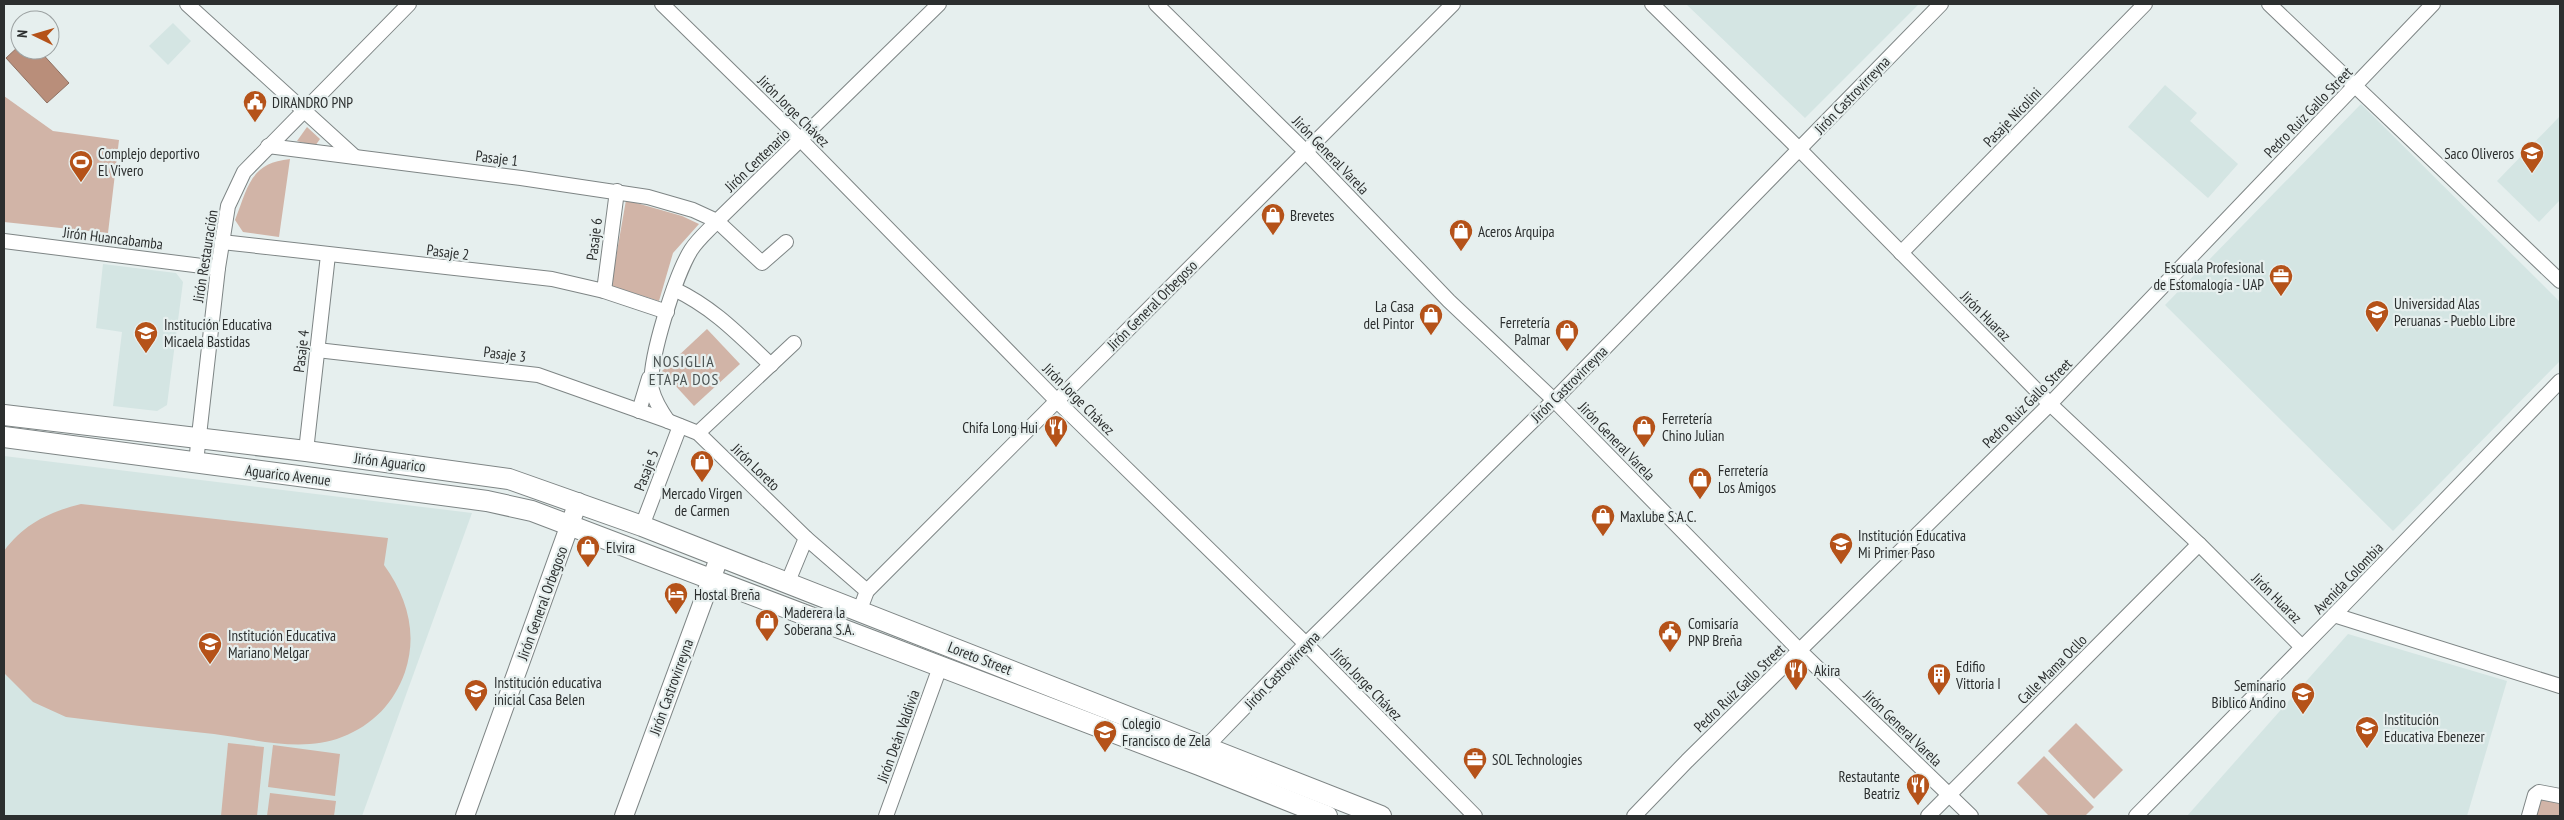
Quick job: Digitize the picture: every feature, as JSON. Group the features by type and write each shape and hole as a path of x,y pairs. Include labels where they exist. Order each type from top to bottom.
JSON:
{"main road":[{"path":"4,415 198,438"},
{"name":"Aguarico Avenue","path":"4,437 487,500 532,511 570,525"},
{"name":"Jirón Aguarico","path":"198,438 510,479 578,502"},
{"name":"Loreto Street","path":"578,502 1207,746 1381,816"},
{"name":"Loreto Street","path":"570,525 1199,765 1327,816"}],"street":[{"path":"187,4 354,157"},
{"name":"Jirón Restauración","path":"196,462 218,268 228,206 244,172 409,4"},
{"name":"Jirón Jorge Chávez","path":"662,4 800,140 1056,400 1306,644 1475,816"},
{"name":"Jirón Centenario","path":"639,411 674,288 680,271 692,249 717,221 939,4"},
{"name":"Jirón General Varela","path":"1156,4 1306,152 1449,301 1554,400 1800,652 1971,816"},
{"name":"Jirón General Orbegoso","path":"859,612 868,591 1452,4"},
{"name":"Jirón Huaraz","path":"1652,4 1799,149 2050,404 2198,544 2302,647"},
{"name":"Jirón Castrovirreyna","path":"1199,765 1207,746 1306,644 1554,400 1941,4"},
{"name":"Pasaje Nicolini","path":"1901,253 2145,4"},
{"path":"2269,4 2560,281"},
{"name":"Pedro Ruiz Gallo Street","path":"1634,816 1687,761 1800,652 2050,404 2433,4"},
{"name":"Pasaje 1","path":"268,146 617,191 675,205 717,221"},
{"name":"Pasaje 6","path":"604,291 617,191"},
{"path":"717,221 762,263 786,242"},
{"name":"Jirón Huancabamba","path":"4,240 218,268"},
{"name":"Pasaje 2","path":"222,242 552,280 604,291 667,312"},
{"name":"Pasaje 4","path":"306,451 328,255"},
{"path":"674,288 700,301 713,311 770,365"},
{"path":"698,433 794,343"},
{"name":"Pasaje 3","path":"318,350 538,375 674,423"},
{"name":"Jirón Centenario","path":"651,372 652,390 658,407 674,423"},
{"name":"Avenida Colombia","path":"2136,816 2560,381"},
{"name":"Jirón Loreto","path":"674,423 698,433 806,538 868,591"},
{"name":"Pasaje 5","path":"642,526 674,423"},
{"name":"Jirón General Orbegoso","path":"465,816 578,502"},
{"path":"787,584 806,538"},
{"name":"Calle Mama Ocllo","path":"1928,816 2198,544"},
{"name":"Jirón Castrovirreyna","path":"624,816 719,558"},
{"path":"2334,615 2560,686"},
{"name":"Jirón Deán Valdivia","path":"886,816 940,667"},
{"path":"2529,816 2535,795 2538,792 2560,796"}],"shaded area":[{"path":"1686,4 1919,4 1805,118"},
{"path":"173,23 191,41 168,65 149,46"},
{"path":"10,54 10,60 48,60 69,83 47,103 6,58"},
{"path":"2165,85 2197,113 2190,121 2238,164 2208,198 2128,127"},
{"path":"4,96 53,131 119,140 108,233 4,222"},
{"name":"Universidad Alas Peruanas - Pueblo Libre","path":"2361,104 2560,302 2560,361 2393,531 2165,305"},
{"name":"Saco Oliveros","path":"2560,116 2560,200 2539,222 2497,181"},
{"path":"307,127 320,139 315,146 297,141"},
{"path":"290,159 279,237 243,232 235,220 252,179 258,171 266,166 277,161"},
{"path":"626,200 682,216 699,224 673,253 659,301 611,286"},
{"name":"Institución Educativa Micaela Bastidas","path":"103,264 176,273 183,282 167,405 157,411 113,406 122,332 96,328"},
{"path":"707,329 740,364 694,406 662,371"},
{"name":"Institución Educativa Mariano Melgar","path":"4,456 472,513 362,816 4,816"},
{"path":"81,504 388,538 384,565 399,590 408,616 410,629 409,658 395,694 381,712 353,732 327,742 311,744 278,743 66,717 33,702 4,673 4,551 20,533 38,520"},
{"name":"Institución Educativa Ebenezer","path":"2348,634 2507,681 2467,816 2187,816"},
{"path":"2076,723 2123,770 2094,799 2048,751"},
{"path":"228,743 264,747 257,816 221,816"},
{"path":"273,745 340,754 335,796 268,787"},
{"path":"2044,756 2094,807 2085,816 2049,816 2017,783"},
{"path":"270,793 336,801 334,816 267,816"},
{"path":"2541,799 2560,801 2560,816 2536,816"}],"place":[{"name":"DIRANDRO PNP","path":"255,123"},
{"name":"Saco Oliveros","path":"2532,174"},
{"name":"Complejo deportivo El Vivero","path":"81,183"},
{"name":"Brevetes","path":"1273,236"},
{"name":"Aceros Arquipa","path":"1461,252"},
{"name":"Escuala Profesional de Estomalogía - UAP","path":"2281,297"},
{"name":"Universidad Alas Peruanas - Pueblo Libre","path":"2377,333"},
{"name":"La Casa del Pintor","path":"1431,336"},
{"name":"Ferretería Palmar","path":"1567,352"},
{"name":"Institución Educativa Micaela Bastidas","path":"146,354"},
{"name":"Chifa Long Hui","path":"1056,448"},
{"name":"Ferretería Chino Julian","path":"1644,448"},
{"name":"Mercado Virgen de Carmen","path":"702,483"},
{"name":"Ferretería Los Amigos","path":"1700,500"},
{"name":"Maxlube S.A.C.","path":"1603,537"},
{"name":"Institución Educativa Mi Primer Paso","path":"1841,565"},
{"name":"Elvira","path":"588,568"},
{"name":"Hostal Breña","path":"676,615"},
{"name":"Maderera la Soberana S.A.","path":"767,642"},
{"name":"Comisaría PNP Breña","path":"1670,653"},
{"name":"Institución Educativa Mariano Melgar","path":"210,665"},
{"name":"Akira","path":"1796,691"},
{"name":"Edifio Vittoria I","path":"1939,696"},
{"name":"Institución educativa inicial Casa Belen","path":"476,712"},
{"name":"Seminario Biblico Andino","path":"2303,715"},
{"name":"Institución Educativa Ebenezer","path":"2367,749"},
{"name":"Colegio Francisco de Zela","path":"1105,753"},
{"name":"SOL Technologies","path":"1475,780"},
{"name":"Restautante Beatriz","path":"1918,806"}],"district":[{"name":"NOSIGLIA ETAPA DOS","path":"684,370"}]}
